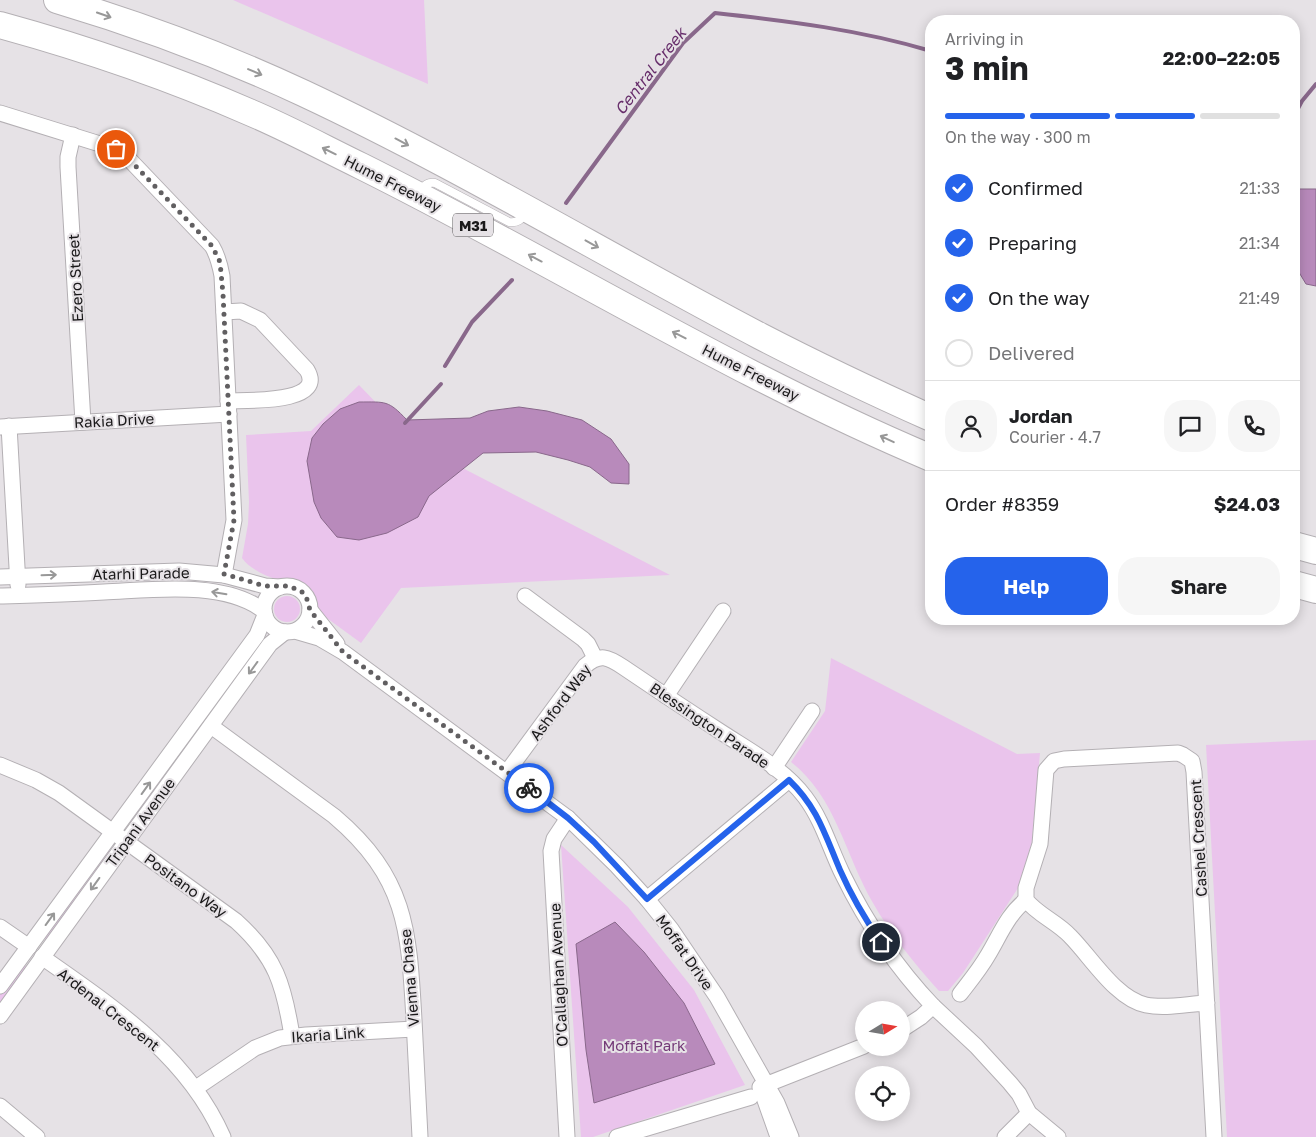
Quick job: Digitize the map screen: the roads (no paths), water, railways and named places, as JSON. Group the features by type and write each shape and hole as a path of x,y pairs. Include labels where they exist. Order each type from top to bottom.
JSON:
{"highway":[{"name":"M31","path":"57,0 163,35 301,92 374,127 761,336 871,391 925,415"},
{"name":"Hume Freeway","path":"0,25 150,73 234,106 302,137 418,195 655,323 809,402 925,455"},
{"path":"1300,547 1316,551"},
{"path":"1300,586 1316,590"}],"street":[{"path":"0,113 107,145 121,153 212,246 220,267 224,312 234,520 224,574"},
{"name":"Ezero Street","path":"73,135 68,157 68,167 83,422"},
{"name":"Rakia Drive","path":"5,427 83,422 229,408 304,392 311,380 307,370 260,320 241,311 224,312"},
{"path":"5,427 18,595"},
{"name":"Atarhi Parade","path":"0,577 179,571 224,574 265,586 280,587"},
{"path":"288,586 301,591 306,596 310,610 305,623 290,631 272,627 264,613 264,603 268,596 273,590 280,587 288,586"},
{"name":"Atarhi Parade","path":"0,596 171,590 206,591 237,597 254,604 264,613"},
{"path":"525,596 584,639 595,658"},
{"name":"Moffat Drive","path":"310,610 343,652"},
{"path":"666,696 723,611"},
{"name":"Tripani Avenue","path":"0,986 257,635 264,613"},
{"name":"Moffat Drive","path":"290,631 311,635 343,652 568,818 594,842 647,899 676,936 712,989 752,1061 759,1090 778,1137"},
{"name":"Tripani Avenue","path":"0,1016 270,644 290,631"},
{"name":"Blessington Parade","path":"595,658 611,660 774,768 799,790 814,810 841,871 871,928 890,956 918,991 976,1046 1010,1083 1029,1113 1058,1137"},
{"name":"Ashford Way","path":"507,772 585,666 595,658"},
{"path":"774,768 812,712"},
{"name":"Vienna Chase","path":"211,726 351,830 380,865 392,886 405,924 410,952 420,1137"},
{"name":"Cashel Crescent","path":"1026,900 1026,888 1040,844 1044,778 1050,764 1064,759 1178,753 1192,761 1214,1137"},
{"name":"Positano Way","path":"0,765 36,780 59,793 236,921 257,942 281,982 285,994 292,1036"},
{"path":"647,899 789,780"},
{"name":"O'Callaghan Avenue","path":"567,1137 551,850 554,839 568,818"},
{"path":"960,994 987,957 1009,918 1018,906 1026,900 1070,935 1119,991 1136,1002 1156,1006 1207,1003"},
{"path":"0,926 29,947"},
{"name":"Ardenal Crescent","path":"42,957 157,1044 196,1088 223,1137"},
{"path":"910,1024 922,1017 933,1006"},
{"name":"Ikaria Link","path":"196,1088 255,1048 280,1038 414,1029"},
{"path":"617,1137 759,1090 855,1050"},
{"name":"Moffat Drive","path":"759,1090 779,1108 791,1137"},
{"path":"2,1111 37,1137"},
{"path":"1005,1137 1029,1113"}],"lane":[{"path":"418,195 425,184 429,182 435,183 509,222 515,223 520,221 528,209"}],"waterway":[{"name":"Central Creek","path":"566,203 683,43 715,13 851,32 925,49"},
{"name":"Central Creek","path":"1300,105 1316,84"},
{"name":"Central Creek","path":"445,366 472,322 512,280"},
{"name":"Central Creek","path":"405,423 441,384"}],"park label":[{"name":"Moffat Park","path":"644,1045"}]}
